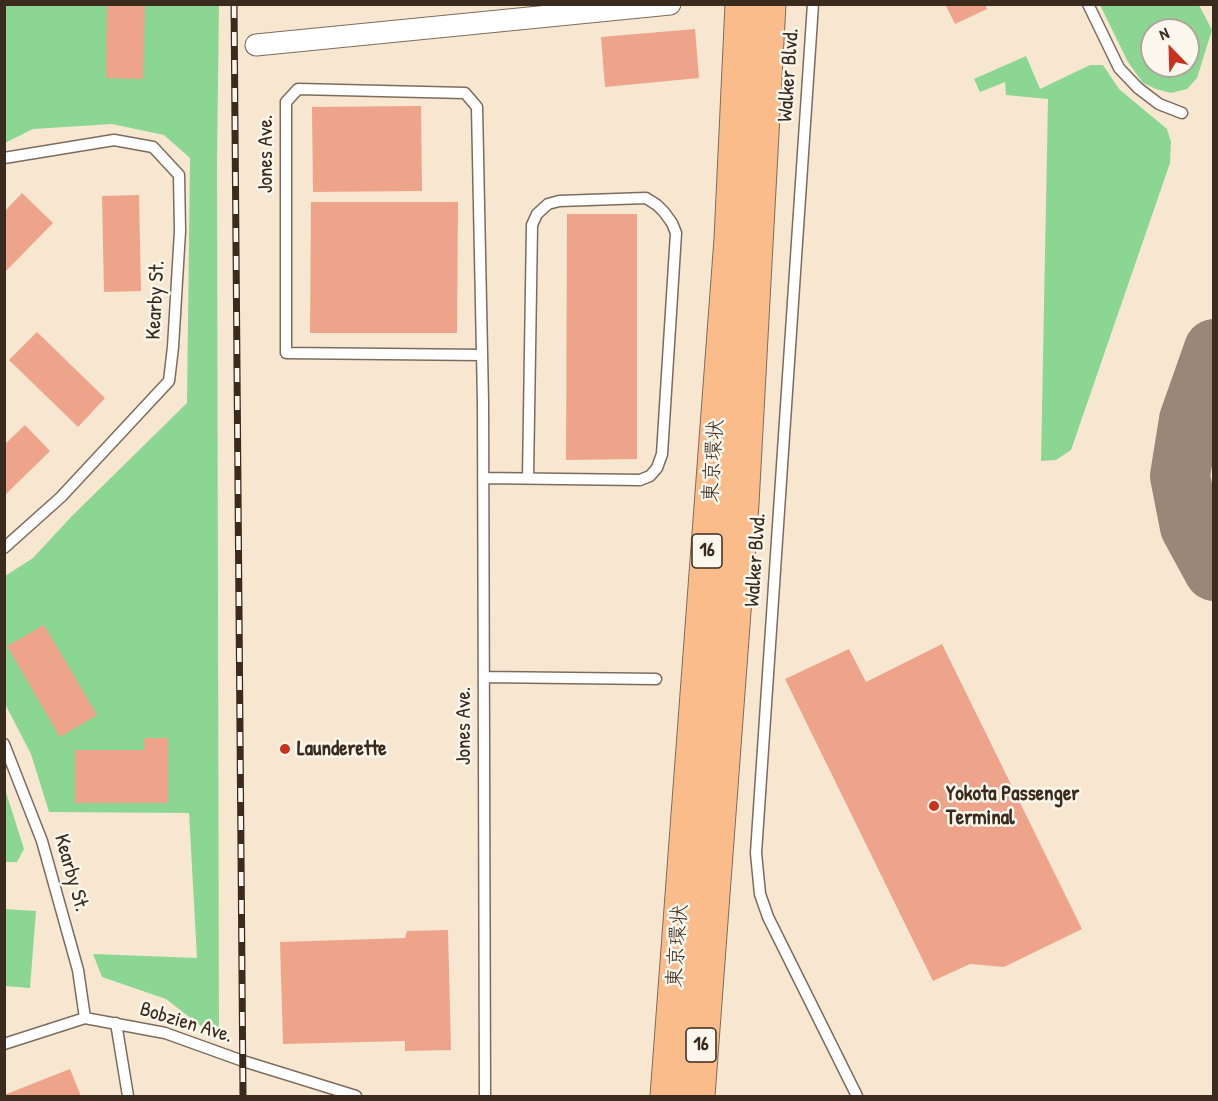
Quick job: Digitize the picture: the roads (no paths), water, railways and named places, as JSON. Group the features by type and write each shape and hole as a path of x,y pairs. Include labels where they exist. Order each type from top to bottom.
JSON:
{"highway":[{"name":"東京環状","path":"667,1096 731,239 742,4"},
{"name":"東京環状","path":"698,1096 742,504 769,4"}],"street":[{"path":"256,45 670,4"}],"lane":[{"name":"Walker Blvd.","path":"813,4 756,853 760,894 768,917 856,1096"},
{"path":"1088,4 1119,68 1138,88 1159,104 1182,113"},
{"name":"Jones Ave.","path":"482,355 286,353 286,102 298,89 465,93 477,107 482,355 483,478 485,1096"},
{"name":"Kearby St.","path":"4,158 114,140 153,147 179,175 180,231 169,381 61,496 10,545 4,548"},
{"path":"483,478 640,480 650,476 662,454 676,233 664,212 646,198 559,201 548,204 542,209 532,225 528,478"},
{"path":"484,677 656,679"},
{"name":"Kearby St.","path":"4,744 42,841 78,970 85,1018"},
{"name":"Bobzien Ave.","path":"4,1044 85,1018 165,1033 243,1061 356,1096"},
{"path":"116,1023 128,1096"}],"railway":[{"path":"234,4 243,1096"}],"place":[{"name":"Launderette","path":"285,749"},
{"name":"Yokota Passenger Terminal","path":"934,806"}]}
